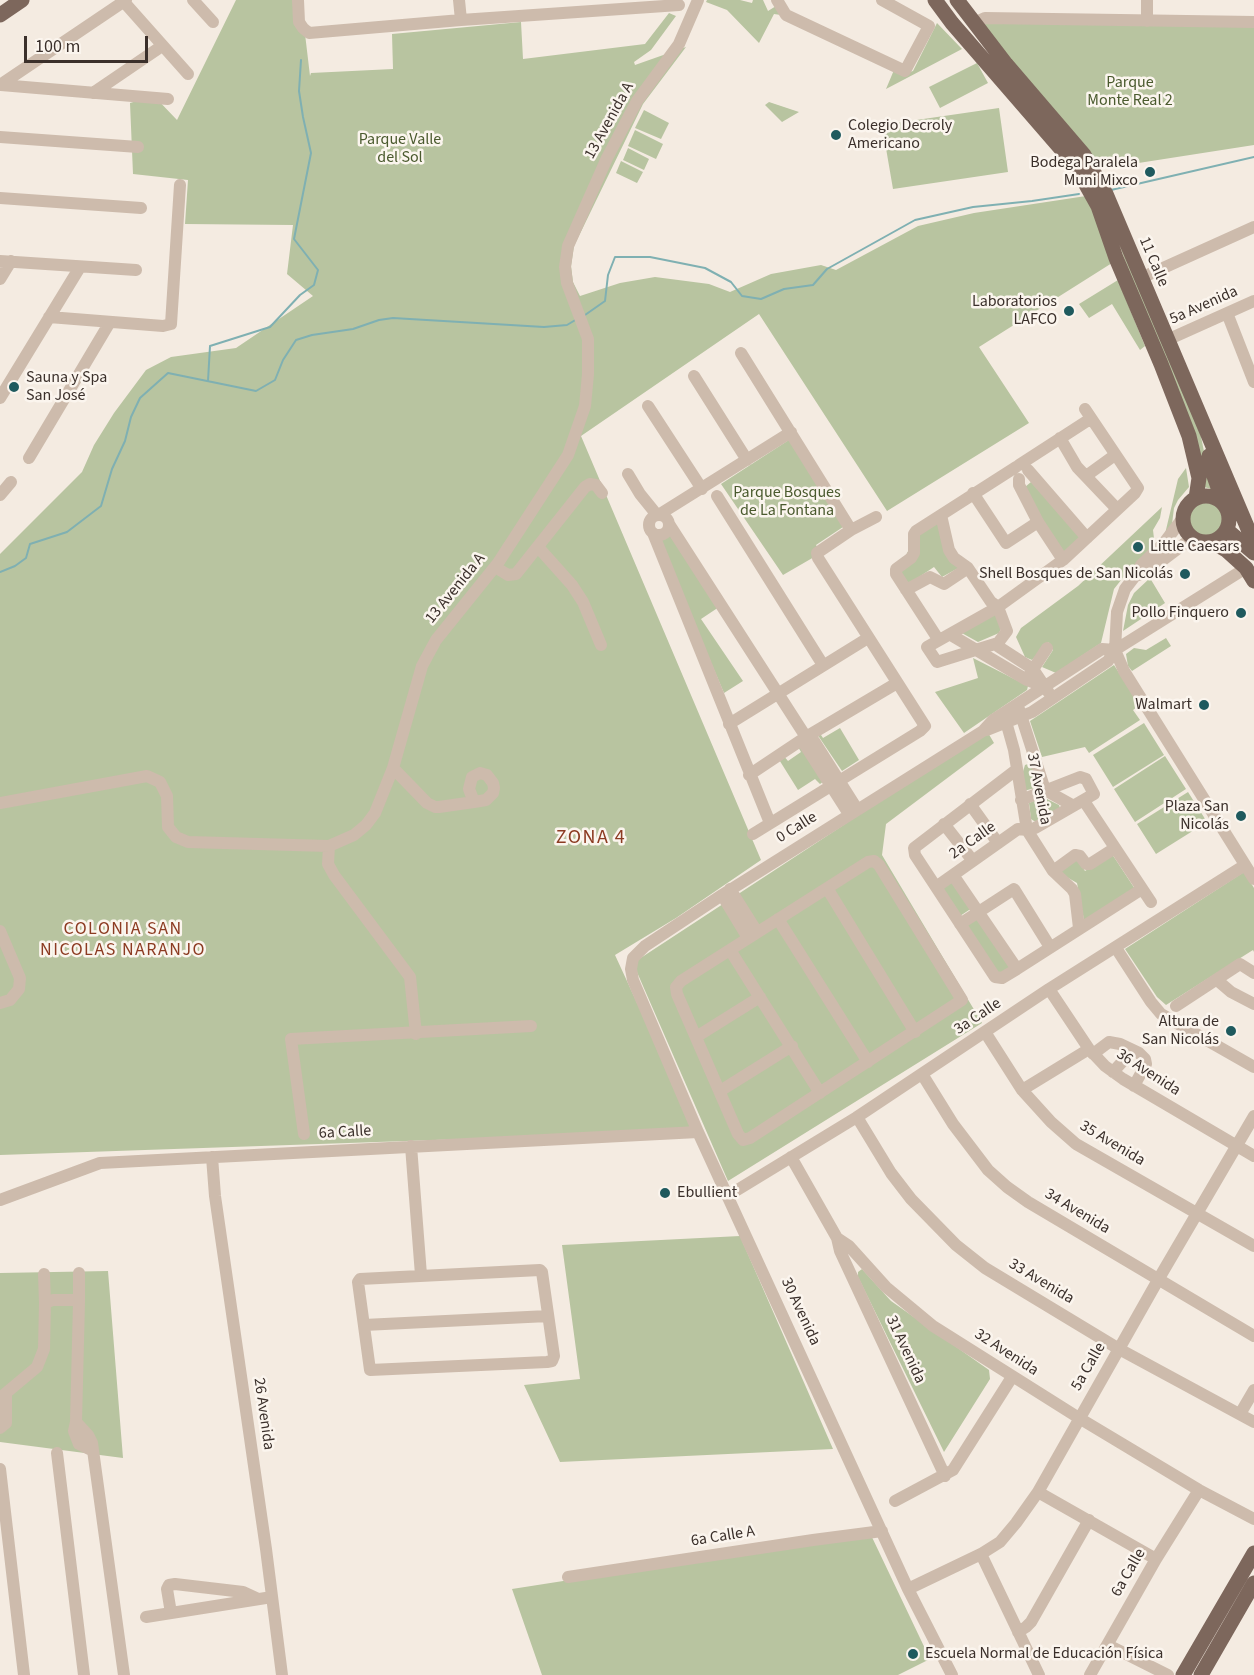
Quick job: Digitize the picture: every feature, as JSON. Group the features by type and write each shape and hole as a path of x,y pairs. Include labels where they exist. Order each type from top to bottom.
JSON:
{"main road":[{"path":"0,15 22,0"},
{"path":"936,0 963,19 974,22"},
{"name":"11 Calle","path":"936,0 952,23 1075,165 1098,206 1116,258 1189,436 1199,478 1196,498"},
{"name":"11 Calle","path":"957,0 1006,64 1084,154 1106,194 1254,543"},
{"path":"1207,432 1210,465 1230,517 1227,530 1212,542"},
{"path":"1224,504 1211,496 1196,498 1187,506 1183,518 1185,529 1192,538 1212,542 1226,550 1250,574"},
{"path":"1227,530 1254,553"},
{"path":"1183,1675 1254,1553"},
{"path":"1201,1675 1254,1582"}],"street":[{"path":"193,0 213,22"},
{"path":"298,0 299,22 309,33 678,2"},
{"path":"459,0 461,20"},
{"name":"13 Avenida A","path":"0,803 147,776 160,782 167,796 168,827 176,837 188,842 329,846 354,835 366,825 375,813 393,768 422,666 436,640 495,567 568,455 585,406 588,339 567,283 565,267 568,246 607,158 637,101 679,44 698,0"},
{"path":"777,0 786,15 904,71 929,26 882,0"},
{"path":"1147,0 1147,21"},
{"path":"0,85 125,1 188,74"},
{"path":"974,22 985,18 1254,22"},
{"path":"93,93 162,46"},
{"path":"0,85 168,99"},
{"path":"0,137 138,147"},
{"path":"49,317 164,326 171,324 180,185"},
{"path":"0,198 141,208"},
{"path":"1141,278 1254,227"},
{"path":"0,279 6,261 136,270"},
{"path":"0,398 80,267"},
{"name":"5a Avenida","path":"1167,340 1254,302"},
{"path":"1227,314 1254,382"},
{"path":"29,458 110,322"},
{"path":"741,353 851,530"},
{"path":"694,376 747,460"},
{"path":"648,406 702,489"},
{"path":"941,515 949,550 954,558 968,568 991,602 998,607 1007,631 998,643 937,662 927,647 998,607 1063,560 1138,488 1084,409"},
{"path":"938,639 896,574 896,569 912,558 916,531 973,494 1018,471 1033,456 1087,421 1092,421"},
{"path":"658,521 702,489 791,432"},
{"path":"1060,438 1077,467 1117,509"},
{"path":"1086,476 1115,455"},
{"path":"1018,471 1019,484 1038,522 1063,560"},
{"path":"1018,471 1038,484 1086,538"},
{"path":"628,474 658,521 779,693 806,737 805,745 853,811"},
{"path":"0,495 11,482"},
{"path":"495,567 508,575 516,574 585,487 590,484 596,485 602,493"},
{"path":"973,494 1006,543 1038,522"},
{"path":"717,496 824,665"},
{"path":"753,834 925,726 818,558 817,553 851,530 876,517"},
{"path":"1183,518 1164,543 1141,565 1125,589 1117,612 1115,650 1124,671 1254,879"},
{"path":"658,521 729,724 770,824"},
{"path":"1135,576 1147,572 1192,538"},
{"path":"538,547 572,585 583,602 602,645"},
{"path":"906,590 930,577 944,584 968,568"},
{"name":"0 Calle","path":"633,958 645,946 853,811 1005,718 1053,698 1108,661 1115,650 1250,574"},
{"path":"951,635 1027,680 1046,687"},
{"path":"729,724 868,638"},
{"path":"998,643 999,647 1034,669 1053,698"},
{"path":"1027,680 1047,648"},
{"name":"0 Calle","path":"1020,711 1046,687 1102,649 1115,650"},
{"path":"1010,670 1016,658"},
{"path":"749,775 806,737 897,683"},
{"path":"1020,711 1045,790 1071,805"},
{"name":"37 Avenida","path":"1005,718 1011,739 1027,830 1053,871 1072,888 1075,894 1079,928"},
{"path":"1011,739 1029,734"},
{"path":"393,768 431,806 474,802"},
{"path":"1016,770 914,848 915,855 995,977 998,978 1017,969 1142,889"},
{"path":"1021,800 1083,777 1089,798 1115,848 1151,902"},
{"name":"2a Calle","path":"936,887 1018,829 1035,828 1071,805 1089,798"},
{"path":"970,804 998,843"},
{"path":"944,824 973,861"},
{"path":"329,846 328,864 334,876 410,977 416,1034"},
{"path":"1053,871 1075,855 1080,856 1086,864 1090,864 1115,848"},
{"path":"874,861 961,995 962,1000 820,1094 750,1138 743,1140 738,1134 676,987 681,981 778,919 868,862 874,861"},
{"name":"3a Calle","path":"729,1195 857,1117 1049,989 1245,865"},
{"path":"953,875 1017,969"},
{"path":"827,888 915,1032"},
{"path":"960,924 1014,889 1050,947"},
{"path":"726,892 753,935"},
{"path":"778,919 868,1062"},
{"path":"0,931 20,978 19,989 10,1000 0,1003"},
{"path":"1116,948 1161,1014 1254,1067"},
{"path":"730,950 820,1094"},
{"name":"30 Avenida","path":"633,958 631,969 633,980 698,1132 729,1195 908,1589 952,1675"},
{"path":"1176,1006 1240,964 1254,973"},
{"path":"1217,980 1231,992 1254,1004"},
{"name":"36 Avenida","path":"1049,989 1091,1051 1113,1072 1254,1156"},
{"path":"696,1037 760,997"},
{"path":"304,1134 291,1039 531,1026"},
{"name":"35 Avenida","path":"985,1032 1022,1090 1051,1122 1076,1144 1254,1246"},
{"path":"1022,1090 1109,1042 1133,1050 1145,1059 1146,1064 1134,1086"},
{"path":"720,1091 792,1046"},
{"path":"1113,1072 1133,1050"},
{"name":"34 Avenida","path":"922,1074 953,1124 988,1170 1007,1187 1028,1202 1254,1336"},
{"name":"5a Calle","path":"908,1589 981,1554 1000,1542 1017,1523 1038,1492 1078,1418 1254,1116"},
{"name":"33 Avenida","path":"857,1117 891,1173 911,1199 956,1245 986,1268 1119,1349 1254,1422"},
{"name":"6a Calle","path":"0,1200 100,1163 698,1132"},
{"path":"411,1146 421,1275"},
{"name":"26 Avenida","path":"212,1157 215,1196 282,1675"},
{"name":"32 Avenida","path":"791,1157 837,1238 849,1246 886,1287 933,1326 1078,1418 1199,1490 1254,1519"},
{"name":"31 Avenida","path":"837,1238 840,1251 945,1476"},
{"path":"850,1272 864,1264"},
{"path":"540,1270 548,1316 554,1356 552,1361 370,1370 358,1282 360,1279 540,1270"},
{"path":"79,1273 80,1302 74,1431 79,1444 93,1451 124,1675"},
{"path":"0,1428 6,1423 3,1396 37,1367 44,1349 44,1274"},
{"path":"45,1303 49,1300 80,1302"},
{"path":"364,1325 548,1316"},
{"path":"895,1501 945,1476 956,1466 1012,1377"},
{"path":"1240,1414 1254,1390"},
{"path":"57,1453 84,1675"},
{"path":"0,1468 24,1675"},
{"name":"6a Calle","path":"1090,1675 1156,1559 1199,1490"},
{"path":"1038,1492 1156,1559"},
{"path":"1017,1632 1031,1622 1089,1520"},
{"name":"6a Calle A","path":"568,1577 882,1531"},
{"path":"981,1554 1038,1675"},
{"path":"171,1613 167,1589 169,1585 243,1592 257,1598"},
{"path":"146,1617 272,1597"},
{"path":"1108,1644 1168,1675"}],"green space":[{"name":"Parque Valle del Sol","path":"236,0 301,0 310,76 311,73 393,69 392,34 521,22 523,59 645,44 669,13 676,16 651,50 634,62 635,65 686,47 643,104 574,246 571,266 573,282 580,296 620,283 655,277 709,284 730,292 771,274 821,265 836,270 918,226 974,213 1086,196 1097,213 1112,263 979,347 1029,423 887,511 759,314 581,436 761,860 676,918 615,955 696,1131 0,1155 0,554 82,472 94,445 114,413 146,370 171,357 236,348 313,296 287,274 293,225 185,224 188,180 133,174 130,103 154,96 177,120"},
{"path":"707,0 740,0 752,3 753,0 763,0 768,11 776,6 781,15 774,14 759,43 727,10 706,2"},
{"name":"Parque Monte Real 2","path":"978,19 1254,23 1254,145 1100,169"},
{"path":"937,23 962,49 886,89 894,70 904,74 913,71"},
{"path":"977,63 988,83 940,108 929,87"},
{"path":"769,102 799,112 782,122 765,105"},
{"path":"999,108 1008,172 893,189 882,125"},
{"path":"644,110 669,123 661,139 635,128"},
{"path":"635,130 663,144 656,159 628,146"},
{"path":"628,148 649,159 644,170 623,160"},
{"path":"621,161 643,172 637,183 616,173"},
{"path":"1108,212 1200,432 1215,490 1204,487"},
{"path":"1118,280 1145,346 1140,350 1112,304 1089,318 1079,304"},
{"name":"Parque Bosques de La Fontana","path":"795,436 852,521 816,545 821,553 783,575 721,484"},
{"path":"1186,468 1189,487 1178,500 1174,508 1172,524 1165,534 1178,479"},
{"path":"1031,482 1082,538 1064,553 1041,520 1025,487"},
{"path":"1206,500 1219,506 1225,519 1219,532 1206,538 1193,532 1187,519 1193,506"},
{"path":"1162,507 1160,518 1153,530 1155,547 1129,570 1114,589 1101,643 1056,673 1042,667 1053,650 1048,642 1032,660 1025,657 1016,637 1021,628 1078,586"},
{"path":"939,517 962,566 942,577 934,567 907,585 898,570 920,529"},
{"path":"670,531 719,607 701,619 743,681 724,693 657,537 664,536"},
{"path":"1150,578 1165,603 1123,631 1128,605 1134,593"},
{"path":"994,612 1002,626 999,633 978,642 960,632"},
{"path":"1166,638 1171,646 1132,671 1128,666 1126,654 1134,648 1146,650"},
{"path":"973,658 1028,686 1027,690 964,733 935,692 978,678"},
{"path":"1114,665 1140,705 1133,710 1140,720 1089,753 1085,747 1042,757 1030,721"},
{"path":"1144,723 1164,755 1113,787 1093,755"},
{"path":"840,728 859,760 842,771 817,734 819,732 823,738"},
{"path":"987,731 994,743 886,824 882,855 982,1023 728,1181 633,963"},
{"path":"801,743 824,781 820,784 815,779 798,790 778,758 783,755 788,761 801,752 797,745"},
{"path":"1165,756 1186,789 1135,822 1114,789"},
{"path":"1031,763 1038,787 1024,791 1021,778 1025,765"},
{"path":"1188,792 1207,822 1156,854 1137,824"},
{"path":"1043,797 1059,805 1060,808 1034,821 1031,819 1029,803"},
{"path":"1112,854 1135,889 1084,920 1077,883 1058,872 1077,859 1085,871"},
{"path":"1244,872 1254,888 1254,952 1253,950 1166,1005 1157,997 1125,949"},
{"path":"952,878 972,908 960,916 941,887"},
{"path":"976,915 1011,968 996,977 963,923"},
{"path":"740,1236 833,1449 560,1462 524,1385 580,1379 562,1245"},
{"path":"862,1269 891,1301 989,1370 990,1379 944,1452 858,1277 858,1272"},
{"path":"108,1271 123,1458 0,1442 0,1273"},
{"path":"870,1533 930,1659 898,1675 542,1675 512,1589"}],"waterway":[{"path":"208,381 210,346 270,327 300,295 314,285 318,270 294,239 311,153 299,91 301,60"},
{"path":"1111,190 1254,157"},
{"path":"585,315 605,301 608,275 615,257 650,257 705,268 731,282 742,296 761,299 784,289 813,285 827,269 915,220 973,207 1079,194"},
{"path":"0,572 15,566 26,558 30,544 67,532 101,506 112,469 125,441 131,417 140,398 168,373 256,391 275,380 283,360 296,340 312,335 353,329 393,318 544,327 567,325 577,319"}],"place":[{"name":"Colegio Decroly Americano","path":"836,135"},
{"name":"Bodega Paralela Muni Mixco","path":"1150,172"},
{"name":"Laboratorios LAFCO","path":"1069,311"},
{"name":"Sauna y Spa San José","path":"14,387"},
{"name":"Little Caesars","path":"1138,547"},
{"name":"Shell Bosques de San Nicolás","path":"1185,574"},
{"name":"Pollo Finquero","path":"1241,613"},
{"name":"Walmart","path":"1204,705"},
{"name":"Plaza San Nicolás","path":"1241,816"},
{"name":"Altura de San Nicolás","path":"1231,1031"},
{"name":"Ebullient","path":"665,1193"},
{"name":"Escuela Normal de Educación Física","path":"913,1654"}],"district":[{"name":"ZONA 4","path":"591,839"},
{"name":"COLONIA SAN NICOLAS NARANJO","path":"123,940"}]}
